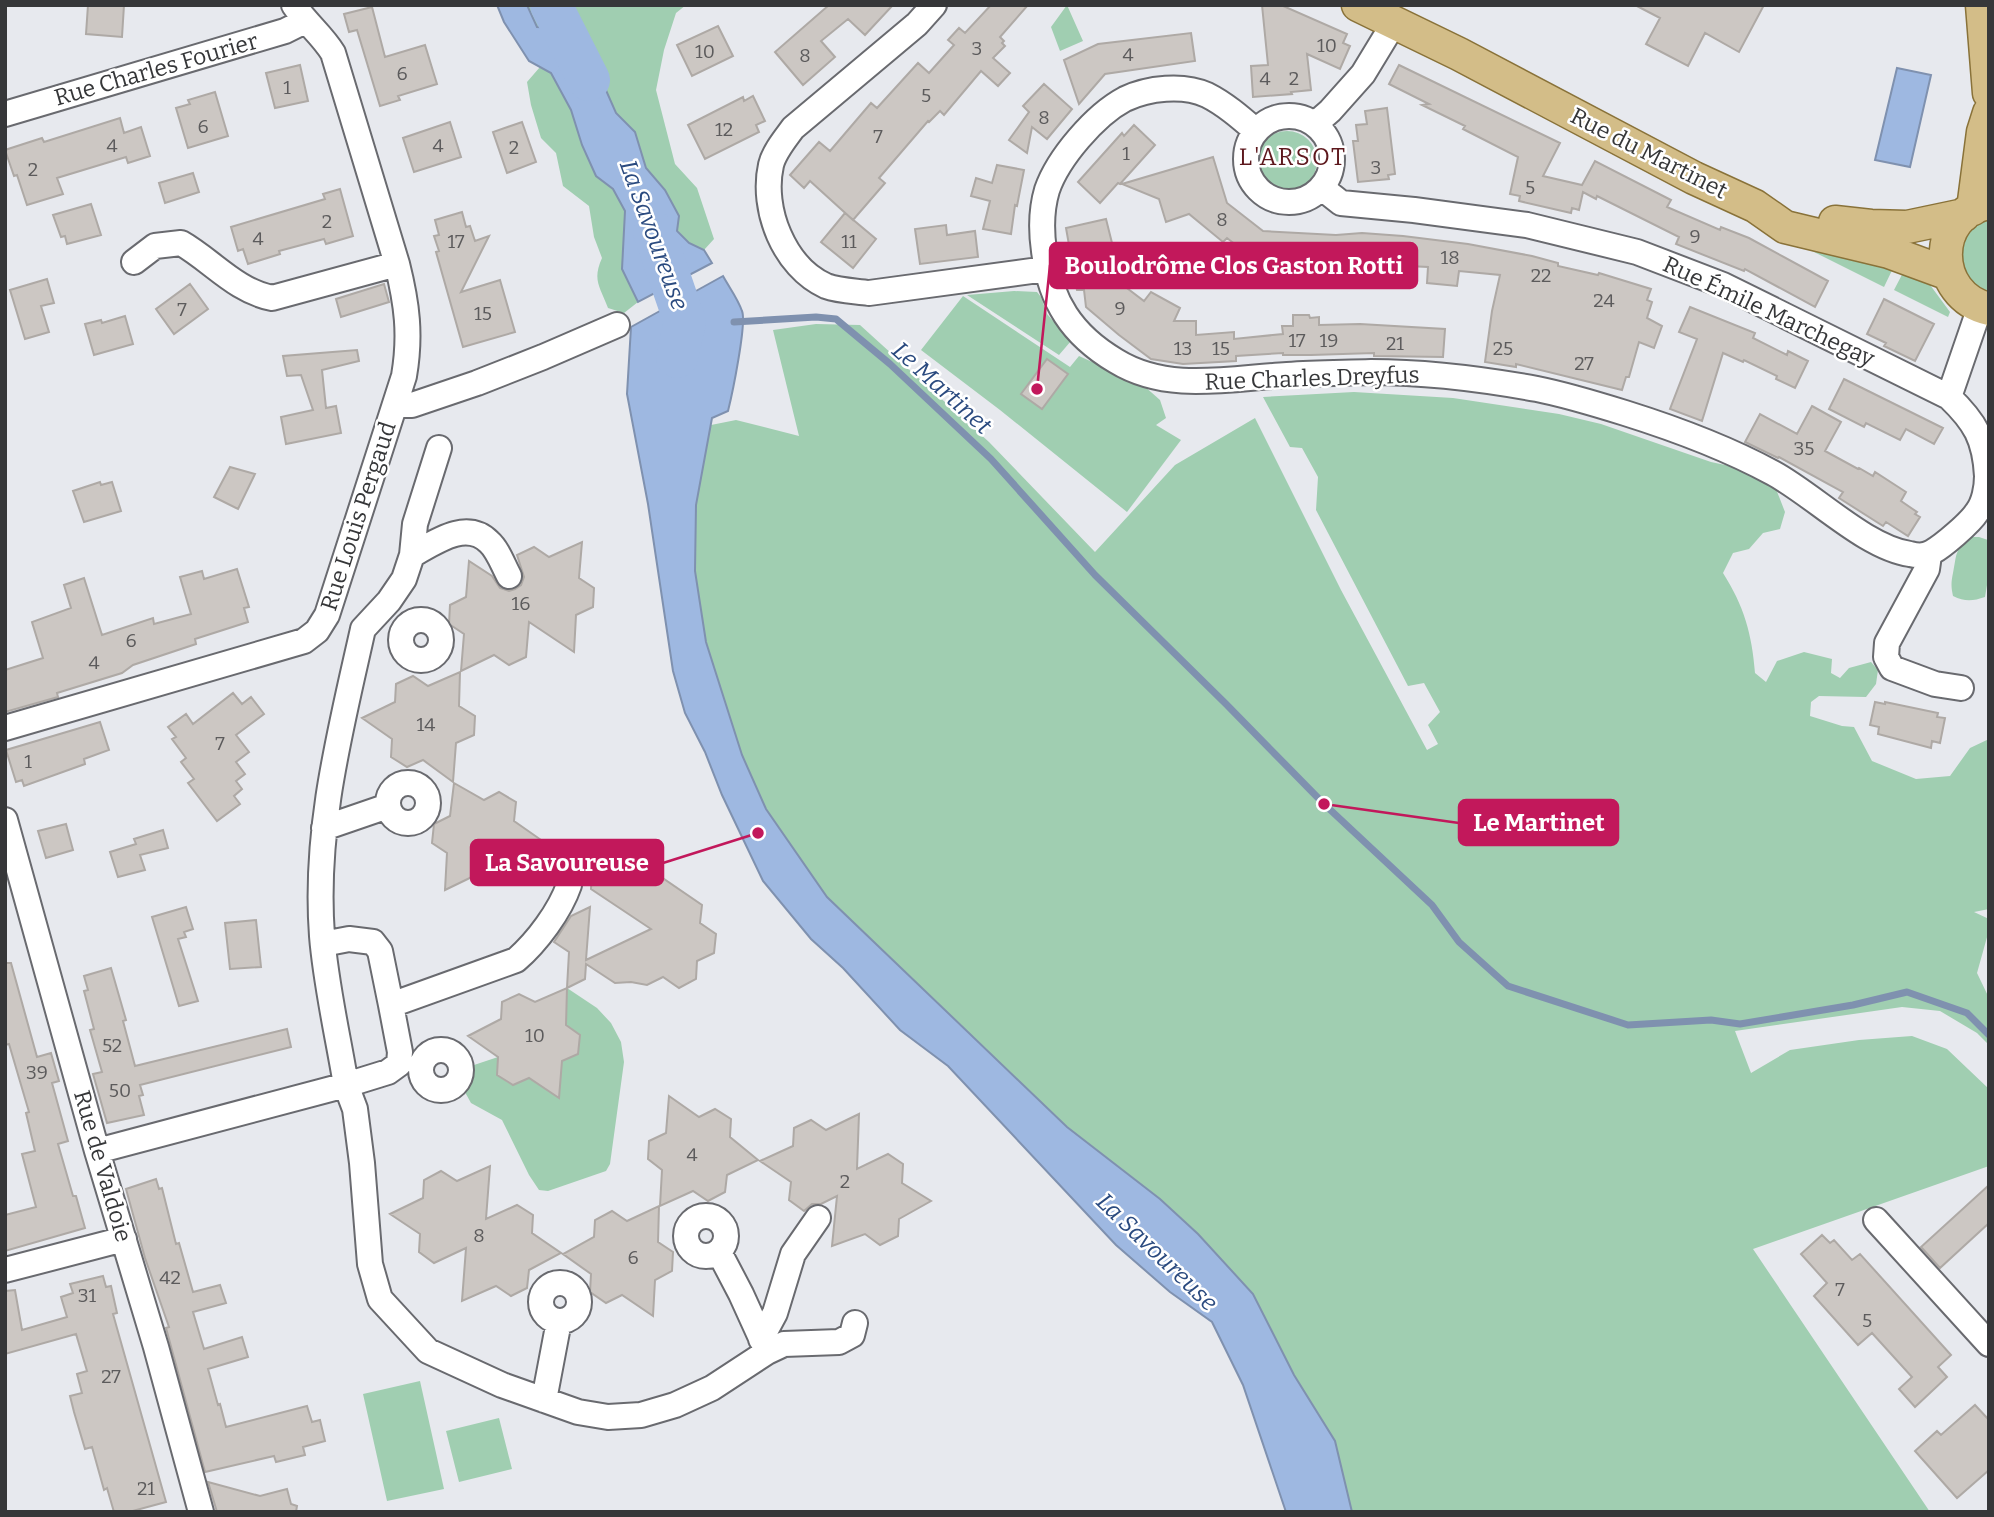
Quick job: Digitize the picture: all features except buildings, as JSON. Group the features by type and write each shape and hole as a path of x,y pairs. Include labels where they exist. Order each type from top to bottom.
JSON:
{"main road":[{"name":"Rue du Martinet","path":"1358,5 1450,50 1694,178 1755,206 1785,227 1889,252 1948,274"},
{"path":"1982,5 1989,93"},
{"path":"1984,308 1969,301 1957,290 1948,274 1945,255 1947,237 1975,209 1983,132 1989,113"},
{"path":"1755,206 1838,222 1895,227 1907,227 1975,209"}],"street":[{"path":"934,5 917,24 793,128 780,145 771,162 768,195 770,211 779,235 803,269 816,280 843,290 869,293 1046,269"},
{"name":"Rue Charles Fourier","path":"5,114 285,31 300,13"},
{"name":"Rue Louis Pergaud","path":"5,728 304,641 317,631 327,615 406,366 409,322 397,264 333,53 324,38 300,13"},
{"path":"1315,124 1363,74 1394,23"},
{"name":"Rue Charles Dreyfus","path":"1256,131 1206,95 1168,89 1146,92 1126,99 1094,123 1067,155 1052,178 1042,212 1046,269 1058,304 1073,325 1096,348 1119,363 1164,379 1200,381 1287,375 1406,373 1495,381 1542,390 1598,405 1696,438 1775,474 1892,551 1929,555"},
{"path":"1278,117 1304,118 1315,124 1325,134 1331,148 1333,162 1330,176 1322,188 1310,198 1281,202 1267,197 1255,187 1248,174 1245,159 1248,144 1256,131 1266,122 1278,117"},
{"name":"Rue Émile Marchegay","path":"1322,188 1341,203 1527,225 1637,252 1723,285 1949,397"},
{"path":"134,262 155,246 181,243 217,271 259,295 272,298 397,264"},
{"path":"1961,688 1935,684 1892,668 1886,657 1886,643 1927,569 1929,555 1984,510 1987,484 1984,449 1972,421 1949,397 1984,308"},
{"path":"395,405 412,405 477,383 617,325"},
{"path":"439,448 415,524 412,555 404,579 389,601 369,622 334,760 325,810 321,880 323,944 346,1085 355,1109 370,1264 380,1299 428,1351 502,1385 578,1412 608,1417 640,1415 675,1405 712,1388 764,1345 793,1254 818,1218"},
{"path":"412,555 452,534 468,532 480,535 490,543 509,576"},
{"path":"327,615 369,622 402,633"},
{"path":"324,828 388,806"},
{"name":"Rue de Valdoie","path":"5,820 201,1512"},
{"path":"391,1005 516,960 530,947 565,897 569,884"},
{"path":"97,1151 410,1067 400,1052 380,951 373,942 349,939 323,944"},
{"path":"1876,1220 1964,1306 1989,1344"},
{"path":"5,1270 124,1239"},
{"path":"719,1252 764,1345"},
{"path":"544,1400 559,1321"},
{"path":"764,1345 839,1342 852,1335 855,1323"}],"green space":[{"path":"527,5 686,5 676,13 664,50 656,90 675,164 697,188 714,239 704,250 689,243 677,230 665,190 646,168 635,132 616,113 598,76 537,27"},
{"path":"1067,5 1083,41 1060,51 1051,27"},
{"path":"540,67 551,73 571,110 582,145 596,176 613,189 625,211 622,269 638,302 624,313 608,308 600,289 597,278 602,258 594,237 589,206 563,186 556,153 541,138 527,82"},
{"path":"1281,131 1293,131 1312,144 1317,161 1315,173 1304,186 1293,191 1281,191 1262,178 1257,167 1257,155 1270,136"},
{"path":"1989,215 1989,297 1969,286 1956,248 1961,235"},
{"path":"1800,245 1896,262 1884,287"},
{"path":"1907,265 1922,274 1950,312 1948,317 1894,290"},
{"path":"1037,292 1041,297 1047,314 1071,341 1059,355 967,295"},
{"path":"963,296 1070,367 1079,356 1143,385 1160,400 1166,418 1156,425 1181,440 1127,512 921,350"},
{"path":"816,324 860,325 989,442 1095,552 1175,465 1255,418 1341,590 1427,750 1438,744 1428,725 1440,712 1424,683 1408,686 1316,510 1318,477 1302,448 1290,447 1263,397 1354,392 1453,398 1559,414 1601,424 1711,462 1739,468 1776,489 1785,512 1780,529 1763,533 1749,549 1733,553 1723,573 1746,621 1755,673 1766,682 1777,661 1804,652 1832,659 1831,673 1840,678 1849,668 1871,662 1878,670 1876,684 1866,697 1819,696 1811,702 1810,716 1854,727 1872,761 1916,779 1950,776 1970,748 1989,739 1989,909 1974,912 1989,919 1989,930 1977,973 1989,998 1989,1045 1977,1033 1940,1011 1902,1007 1735,1031 1751,1073 1790,1050 1912,1036 1947,1049 1989,1089 1989,1166 1753,1249 1930,1512 1334,1512 1299,1398 827,897 766,809 741,755 706,641 695,571 696,505 688,450 711,425 736,420 799,436 773,330"},
{"path":"1969,537 1988,540 1989,573 1985,597 1969,600 1953,596 1952,576 1957,554"},
{"path":"567,988 597,1008 611,1023 621,1042 624,1062 610,1164 606,1171 548,1191 539,1190 502,1120 471,1103 465,1085 468,1067 498,1057 497,1075 512,1085 529,1078 558,1097 562,1061 580,1035 566,1025"},
{"path":"420,1381 444,1489 387,1501 363,1394"},
{"path":"499,1418 512,1469 459,1482 446,1431"}],"water":[{"path":"497,5 527,5 537,27 579,29 616,113 635,132 646,168 665,190 679,216 677,231 689,243 704,250 712,263 638,302 622,269 625,211 613,189 596,176 582,145 571,110 551,73 529,61 504,22"},
{"path":"1897,68 1931,75 1910,167 1875,160"},
{"path":"723,276 742,311 742,329 728,411 712,418 696,505 695,571 706,642 742,755 766,809 827,897 1067,1127 1160,1199 1198,1234 1253,1294 1294,1375 1335,1441 1352,1512 1286,1512 1243,1385 1212,1322 1170,1292 1116,1245 948,1066 900,1030 843,968 811,939 763,881 685,713 673,671 648,504 627,394 631,327"}],"waterway":[{"name":"La Savoureuse","path":"551,5 589,80"},
{"name":"La Savoureuse","path":"654,232 685,322 677,357"},
{"name":"Le Martinet","path":"734,322 816,317 836,319 890,364 991,459 1095,575 1324,804 1432,905 1459,942 1508,986 1628,1025 1711,1020 1740,1024 1853,1005 1907,992 1967,1013 1989,1035"}],"place":[{"name":"Boulodrôme Clos Gaston Rotti","path":"1037,389"},
{"name":"Le Martinet","path":"1324,804"},
{"name":"La Savoureuse","path":"758,833"}],"district":[{"name":"L'ARSOT","path":"1293,157"}]}
